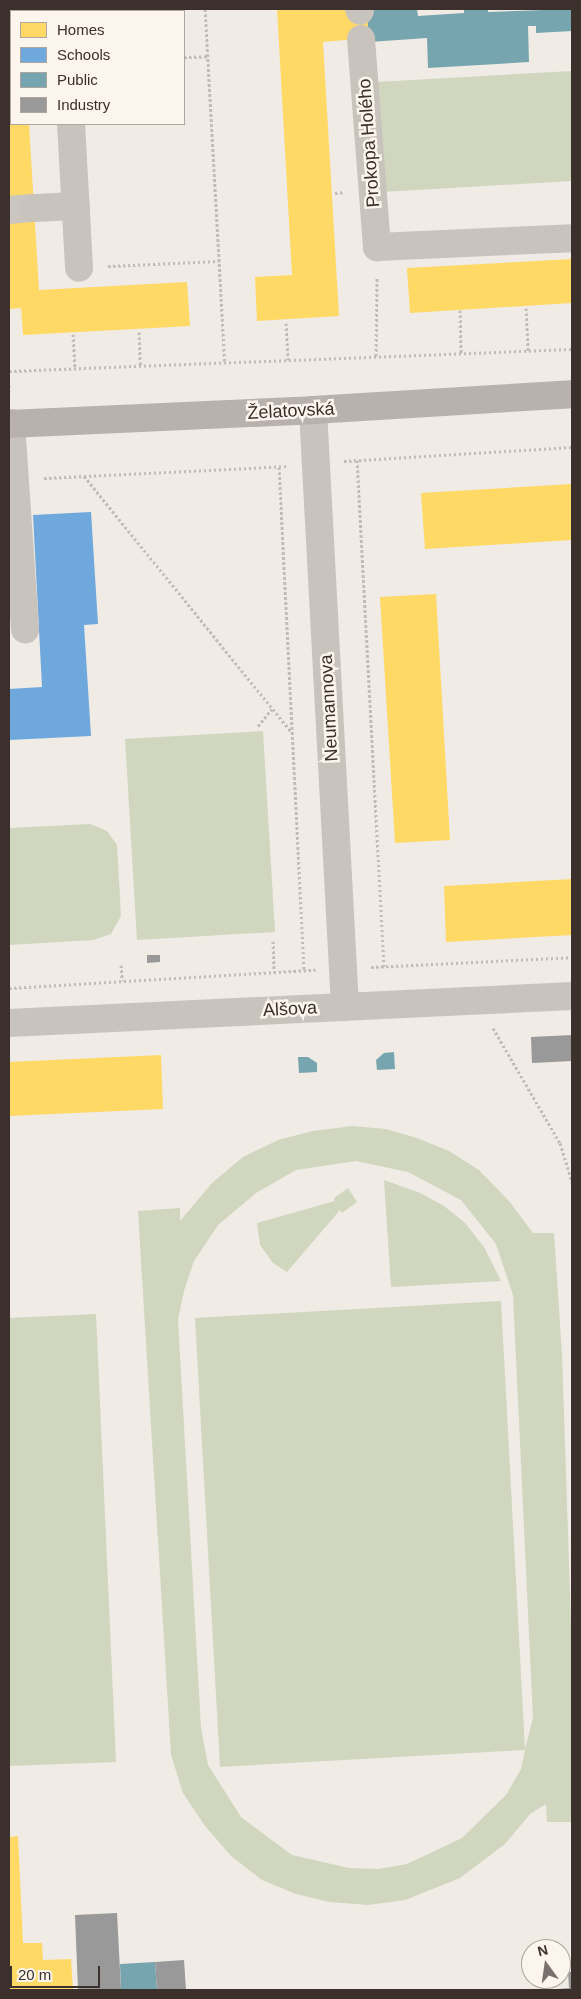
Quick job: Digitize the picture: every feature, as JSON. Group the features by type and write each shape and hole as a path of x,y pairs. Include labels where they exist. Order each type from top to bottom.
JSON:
{"main road":[{"name":"Želatovská","path":"10,415 313,410 572,394"}],"street":[{"name":"Prokopa Holého","path":"361,39 377,246 572,238"},
{"path":"71,125 80,268"},
{"path":"34,208 76,206"},
{"name":"Neumannova","path":"313,410 345,1007"},
{"path":"10,415 25,630"},
{"name":"Alšova","path":"9,1023 572,996"}],"path":[{"path":"205,9 225,363"},
{"path":"185,57 209,56"},
{"path":"80,268 219,261"},
{"path":"376,285 376,356"},
{"path":"526,308 528,350"},
{"path":"460,310 461,353"},
{"path":"286,323 288,360"},
{"path":"139,332 140,366"},
{"path":"73,334 75,369"},
{"path":"9,371 572,349"},
{"path":"9,385 10,415"},
{"path":"357,460 384,966"},
{"path":"279,467 304,971"},
{"path":"83,476 292,734"},
{"path":"258,726 272,709"},
{"path":"273,941 274,972"},
{"path":"9,988 343,968 572,957"},
{"path":"121,965 122,981"},
{"path":"484,1000 494,1030 560,1143 572,1182"}],"green space":[{"path":"572,71 572,181 382,192 376,82"},
{"path":"263,731 275,932 137,940 125,739"},
{"path":"90,824 107,831 117,845 121,916 111,934 93,940 9,945 9,828"},
{"path":"352,1126 386,1129 417,1138 449,1151 479,1170 509,1201 533,1233 554,1233 562,1354 572,1654 572,1822 547,1822 546,1804 530,1814 505,1844 460,1878 405,1900 368,1905 329,1902 296,1894 262,1880 231,1856 205,1826 183,1793 171,1755 138,1211 180,1208 180,1221 212,1183 243,1157 278,1140 313,1131","holes":["356,1161 408,1172 461,1200 496,1244 513,1295 533,1718 525,1749 501,1301 195,1318 220,1767 525,1750 521,1769 506,1795 462,1838 407,1864 378,1869 349,1868 292,1855 241,1817 208,1765 201,1728 178,1319 184,1291 194,1261 218,1225 256,1193 296,1170"]},
{"path":"384,1180 420,1193 444,1206 465,1223 484,1247 501,1281 391,1287"},
{"path":"348,1188 357,1202 342,1213 340,1210 287,1272 273,1263 260,1245 257,1223 335,1201 334,1198"},
{"path":"96,1314 116,1762 9,1766 9,1318"}],"building: Homes":[{"path":"9,9 172,9 10,10 10,125 29,125 39,290 187,282 190,326 23,335 21,308 9,309"},
{"path":"277,9 367,10 369,38 323,42 339,316 257,321 255,277 292,275"},
{"path":"572,259 572,303 410,313 407,268"},
{"path":"572,484 572,540 425,549 421,493"},
{"path":"436,594 450,840 395,843 380,597"},
{"path":"572,879 572,935 446,942 444,886"},
{"path":"161,1055 163,1109 9,1116 9,1062"},
{"path":"18,1836 23,1943 42,1943 43,1960 71,1959 73,1990 9,1990 9,1837"}],"building: Schools":[{"path":"91,512 98,624 84,625 91,736 9,740 9,689 42,687 33,515"}],"building: Public":[{"path":"417,9 418,16 464,13 464,9 488,9 488,12 572,9 572,31 536,33 536,26 528,26 529,62 428,68 427,38 369,42 367,10"},
{"path":"394,1052 395,1069 377,1070 376,1060 384,1053"},
{"path":"298,1057 308,1057 317,1063 317,1072 299,1073"},
{"path":"155,1962 157,1990 121,1990 120,1964"}],"building: Industry":[{"path":"147,955 160,955 160,962 147,963"},
{"path":"572,1035 572,1061 532,1063 531,1037"},
{"path":"117,1913 121,1990 78,1990 75,1915"},
{"path":"184,1960 186,1990 157,1990 155,1962"},
{"path":"572,1972 572,1990 546,1990 571,1989"}],"tunnel":[{"path":"9,210 34,208"}]}
